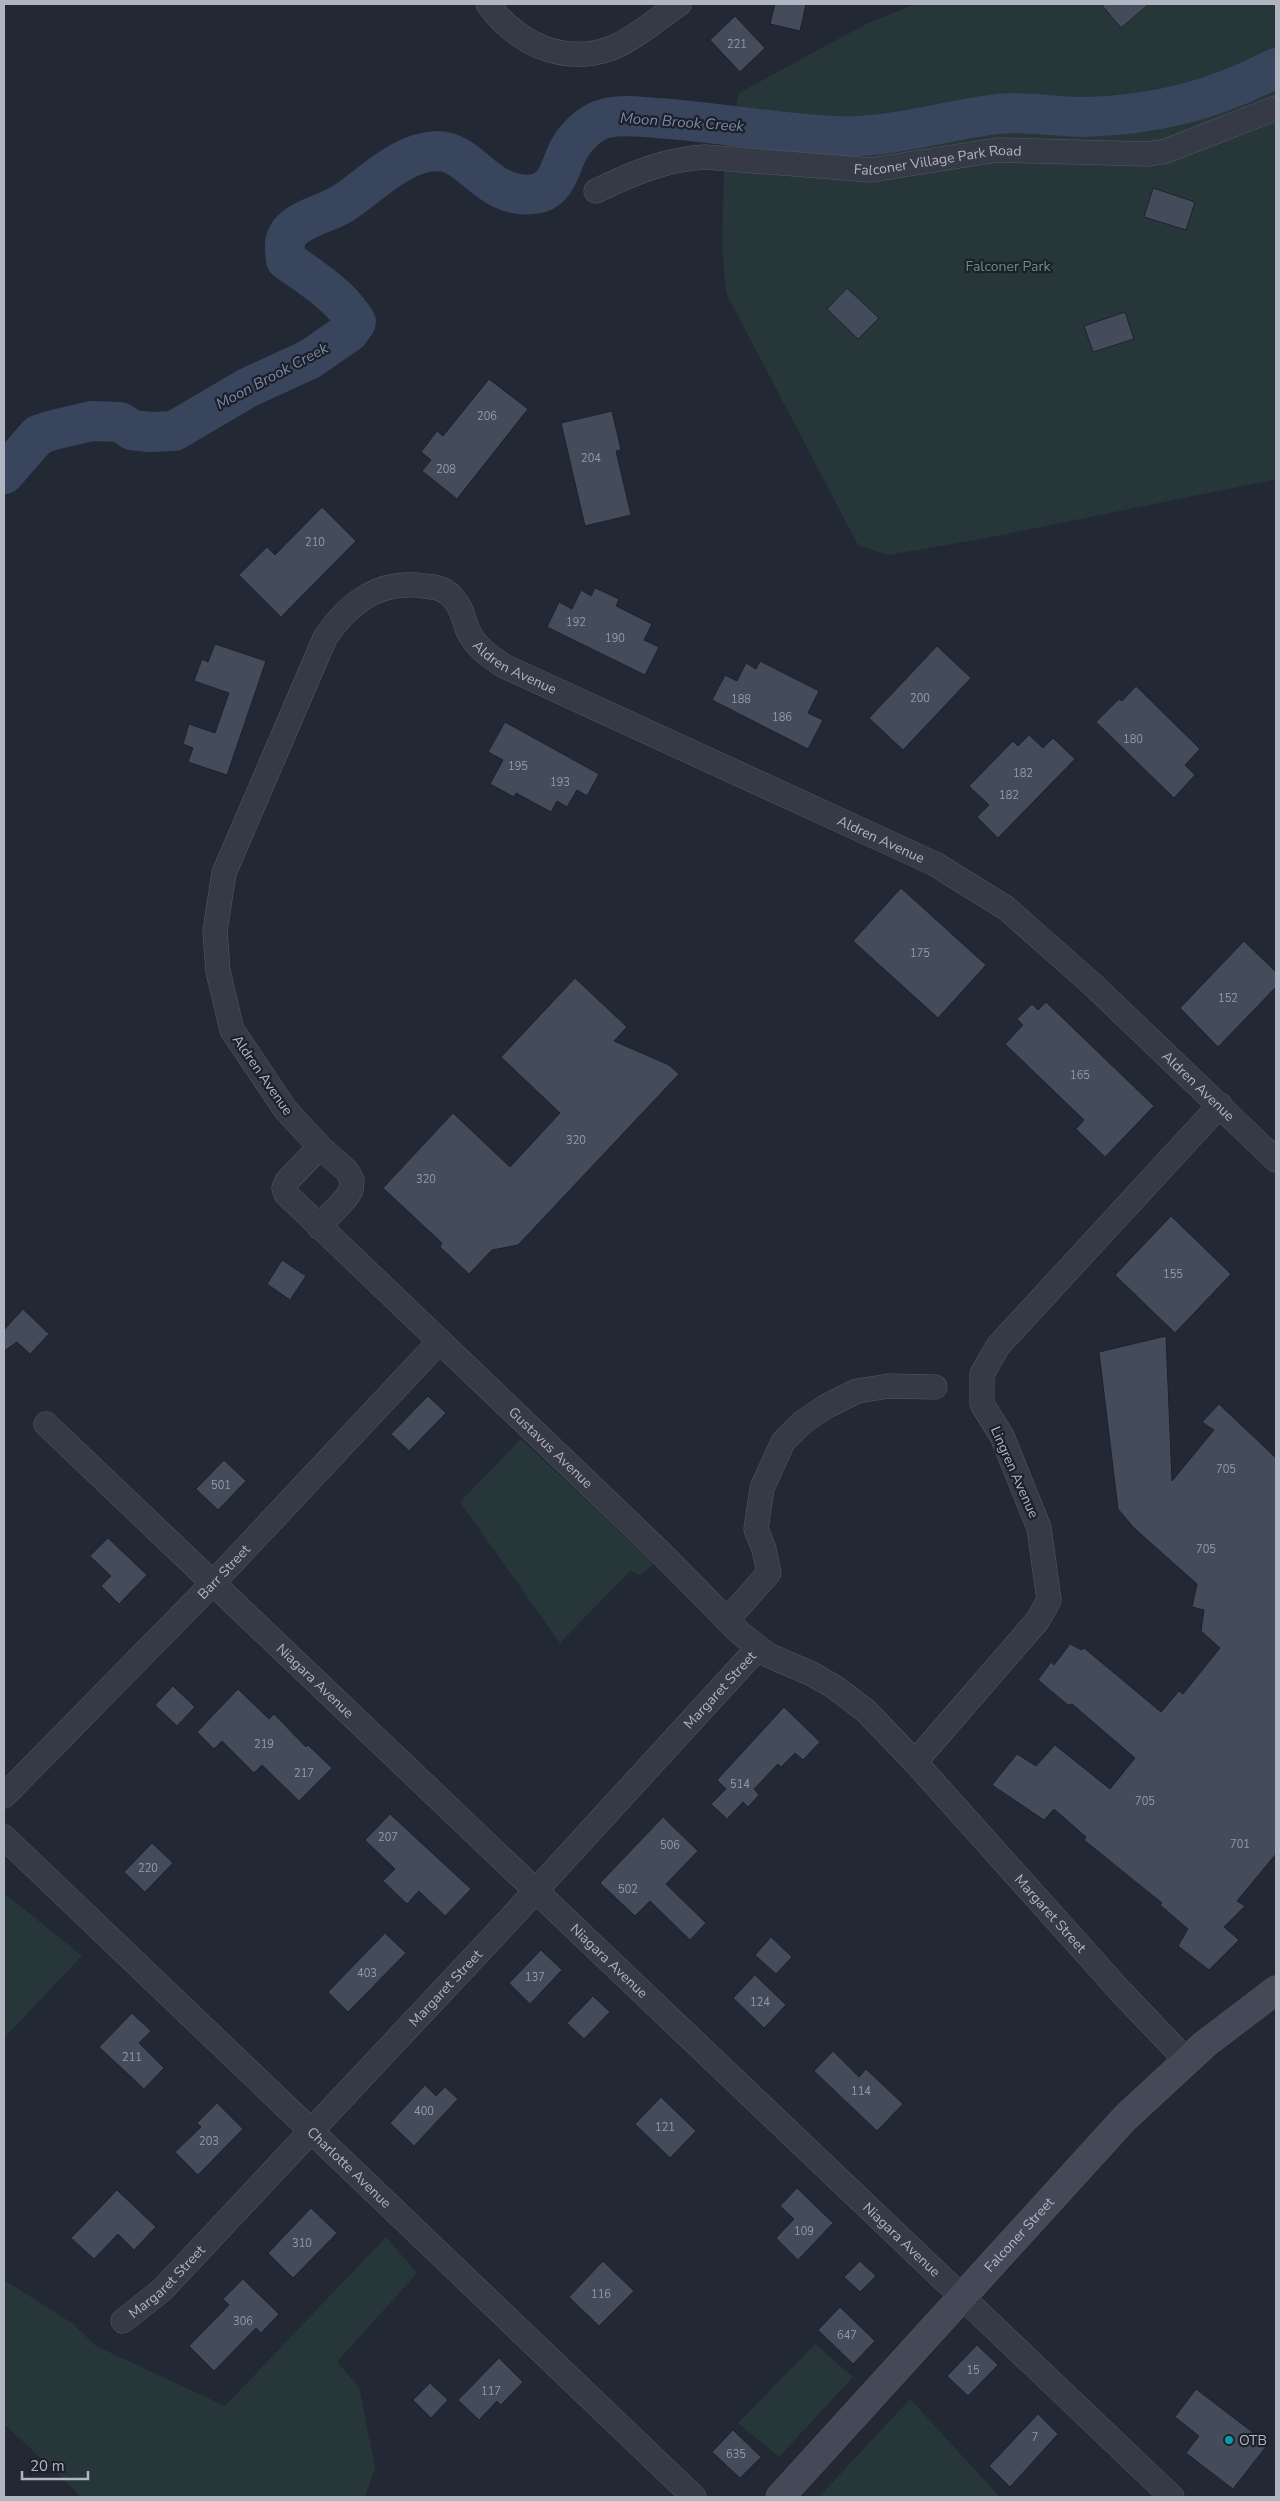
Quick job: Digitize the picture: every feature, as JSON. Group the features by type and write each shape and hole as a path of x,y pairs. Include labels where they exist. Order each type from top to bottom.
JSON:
{"street":[{"path":"488,4 518,36 542,48 566,54 590,53 612,48 632,37 680,4"},
{"name":"Falconer Village Park Road","path":"596,191 627,176 680,158 705,156 871,170 997,150 1149,154 1166,151 1276,108"},
{"name":"Aldren Avenue","path":"319,1227 346,1198 352,1185 352,1180 347,1171 320,1147 284,1109 232,1030 218,963 215,931 220,891 227,864 325,638 338,619 353,605 370,593 394,584 414,584 444,590 463,612 468,630 476,643 484,652 504,666 935,864 984,893 1006,908 1092,984 1276,1160"},
{"name":"Lingren Avenue","path":"915,1762 1038,1620 1049,1600 1039,1528 1002,1436 982,1404 982,1374 998,1346 1220,1105"},
{"name":"Gustavus Avenue","path":"320,1147 287,1181 284,1188 286,1194 758,1648 836,1688 875,1721"},
{"name":"Barr Street","path":"4,1796 214,1582 439,1342"},
{"path":"727,1620 770,1573 756,1528 762,1488 784,1442 803,1422 857,1391 889,1386 935,1387"},
{"name":"Niagara Avenue","path":"46,1424 214,1582 1172,2497"},
{"name":"Margaret Street","path":"123,2321 162,2290 758,1648"},
{"name":"Margaret Street","path":"875,1721 915,1762 1115,1986 1187,2061"},
{"name":"Charlotte Avenue","path":"4,1837 694,2497"},
{"name":"Falconer Street","path":"780,2497 1125,2118 1205,2044 1276,1990"}],"green space":[{"name":"Falconer Park","path":"915,4 1276,4 1276,478 976,540 888,555 858,545 726,293 722,245 724,170 739,93 864,25"},
{"path":"521,1439 654,1564 640,1575 630,1571 560,1643 460,1502"},
{"path":"4,1893 82,1956 4,2038"},
{"path":"386,2237 417,2273 337,2362 359,2387 375,2468 365,2497 80,2497 77,2492 4,2424 4,2280 72,2323 96,2346 225,2406"},
{"path":"815,2344 853,2377 779,2457 738,2423"},
{"path":"910,2399 1000,2497 819,2497"}],"building":[{"path":"775,4 806,4 800,31 770,24"},
{"path":"1101,4 1149,4 1121,28"},
{"path":"735,16 765,48 740,72 710,40"},
{"path":"1153,188 1195,202 1186,230 1144,217"},
{"path":"847,288 879,318 858,339 827,309"},
{"path":"1125,312 1134,339 1093,352 1084,326"},
{"path":"489,379 528,409 457,499 422,471 431,460 421,452 437,431 443,436"},
{"path":"612,411 621,450 616,451 631,515 585,526 561,423"},
{"path":"322,507 356,541 281,617 239,575 267,547 275,555"},
{"path":"595,588 619,599 616,606 652,624 644,640 659,647 645,675 547,627 559,602 572,609 581,590 591,596"},
{"path":"215,644 266,661 227,775 188,762 193,748 183,744 189,724 215,733 229,693 194,681 202,659 208,662"},
{"path":"937,646 971,678 903,750 869,718"},
{"path":"760,661 819,691 808,713 823,720 808,749 712,700 725,675 737,681 746,663 756,669"},
{"path":"1136,686 1200,749 1185,765 1195,775 1174,798 1096,722 1119,699 1122,701"},
{"path":"505,722 599,774 587,796 577,790 567,807 557,801 551,812 516,793 514,797 490,784 503,760 488,752"},
{"path":"1029,735 1043,748 1053,738 1075,759 998,838 977,817 989,805 969,786 1013,741 1018,746"},
{"path":"901,888 986,965 938,1018 853,941"},
{"path":"1244,941 1276,972 1276,987 1218,1047 1180,1008"},
{"path":"575,978 627,1027 614,1041 669,1065 679,1074 518,1245 492,1250 469,1274 440,1247 442,1243 383,1188 453,1113 510,1167 560,1113 501,1057"},
{"path":"1046,1002 1154,1106 1105,1157 1076,1129 1084,1120 1005,1044 1023,1025 1017,1019 1032,1004 1038,1010"},
{"path":"1171,1216 1231,1274 1175,1333 1115,1275"},
{"path":"282,1260 306,1276 290,1300 267,1284"},
{"path":"23,1309 49,1334 30,1354 17,1342 4,1351 4,1330"},
{"path":"1166,1336 1172,1481 1214,1430 1202,1422 1219,1404 1276,1458 1276,1854 1237,1901 1245,1906 1224,1927 1239,1940 1209,1970 1178,1946 1188,1929 1160,1905 1162,1903 1084,1840 1086,1837 1054,1809 1044,1820 992,1785 1017,1754 1036,1766 1055,1745 1110,1789 1135,1758 1072,1704 1068,1705 1038,1680 1051,1662 1054,1665 1070,1644 1082,1650 1084,1648 1161,1712 1179,1691 1183,1694 1220,1648 1201,1631 1204,1610 1192,1607 1197,1584 1134,1528 1118,1509 1099,1352"},
{"path":"428,1396 446,1413 409,1451 391,1434"},
{"path":"224,1460 246,1481 218,1510 196,1489"},
{"path":"108,1538 147,1575 119,1604 101,1586 111,1576 90,1556"},
{"path":"173,1686 195,1707 177,1726 155,1705"},
{"path":"238,1689 269,1719 274,1714 306,1747 308,1745 332,1768 299,1801 262,1765 254,1773 222,1741 214,1749 197,1732"},
{"path":"784,1707 820,1742 803,1760 795,1753 781,1767 778,1764 754,1789 759,1795 748,1807 743,1802 727,1819 711,1804 726,1789 717,1780"},
{"path":"390,1814 471,1889 445,1916 419,1891 407,1904 383,1881 395,1869 365,1840"},
{"path":"663,1817 698,1851 666,1884 706,1923 690,1940 650,1901 635,1916 600,1883"},
{"path":"152,1843 173,1863 145,1892 124,1872"},
{"path":"385,1933 406,1953 348,2012 328,1992"},
{"path":"771,1937 792,1957 776,1974 755,1955"},
{"path":"541,1950 562,1970 530,2004 509,1983"},
{"path":"755,1975 786,2005 764,2028 733,1998"},
{"path":"593,1996 610,2012 584,2039 567,2023"},
{"path":"132,2013 151,2031 139,2043 164,2068 144,2089 99,2047"},
{"path":"833,2051 859,2077 866,2069 903,2104 877,2131 814,2071"},
{"path":"425,2085 436,2096 445,2087 458,2099 414,2146 390,2123"},
{"path":"661,2097 696,2131 670,2158 635,2124"},
{"path":"217,2103 243,2129 198,2175 175,2152 201,2127 197,2123"},
{"path":"797,2188 833,2223 798,2260 776,2238 794,2219 780,2206"},
{"path":"117,2190 156,2227 134,2250 118,2234 94,2259 71,2238"},
{"path":"311,2208 337,2233 293,2278 268,2253"},
{"path":"603,2261 634,2291 599,2326 569,2297"},
{"path":"860,2261 876,2276 860,2292 844,2277"},
{"path":"243,2279 279,2314 261,2333 256,2328 214,2371 189,2346 229,2305 223,2299"},
{"path":"840,2307 875,2341 853,2364 818,2330"},
{"path":"977,2345 998,2365 968,2396 947,2376"},
{"path":"499,2358 523,2382 501,2405 497,2401 479,2420 458,2400"},
{"path":"430,2383 448,2400 431,2418 413,2400"},
{"name":"OTB","path":"1196,2389 1268,2444 1233,2489 1186,2453 1199,2436 1175,2417"},
{"path":"1038,2414 1058,2434 1010,2487 989,2466"},
{"path":"733,2430 761,2457 740,2478 712,2452"}],"waterway":[{"name":"Moon Brook Creek","path":"4,474 38,435 53,430 92,421 120,422 132,430 150,432 174,431 247,388 310,359 349,332 356,322 342,303 286,260 285,246 287,236 294,228 306,220 336,208 386,171 410,157 437,151 449,153 504,190 518,194 534,194 542,192 553,183 569,149 590,125 613,117 632,116 679,120 811,135 874,135 997,114 1019,113 1085,117 1136,113 1184,104 1207,97 1230,89 1276,68"}],"place":[{"name":"OTB","path":"1229,2440"}]}
